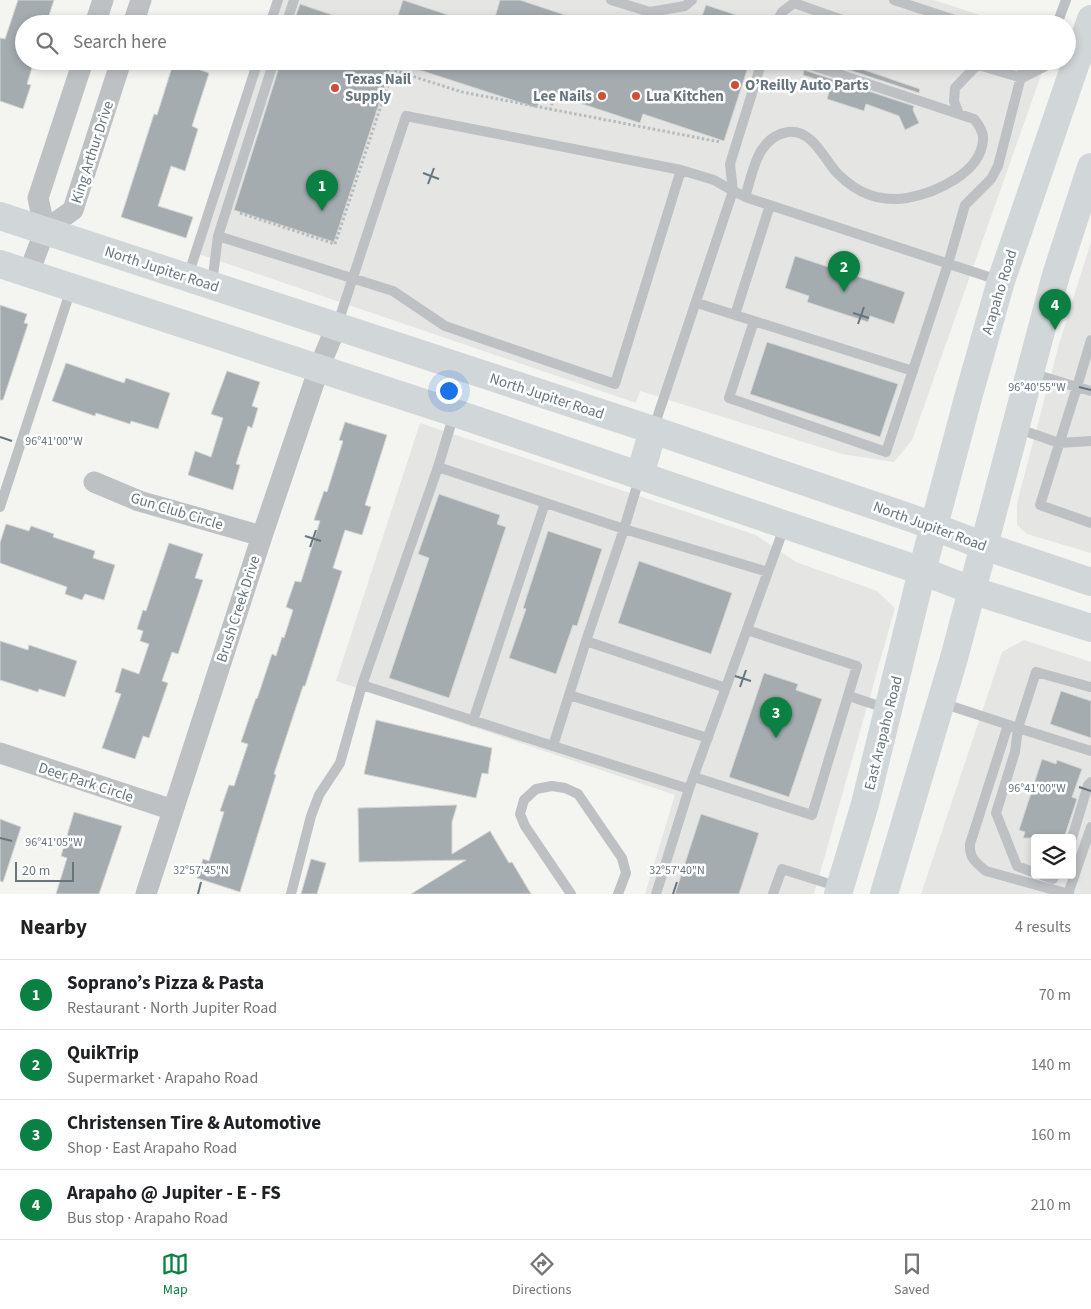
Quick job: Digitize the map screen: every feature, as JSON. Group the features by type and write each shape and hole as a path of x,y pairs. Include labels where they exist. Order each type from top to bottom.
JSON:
{"main road":[{"name":"Arapaho Road","path":"1076,61 1083,40"},
{"name":"Arapaho Road","path":"922,571 1001,281 1073,70"},
{"path":"884,894 941,703 1056,274 1081,210 1091,167"},
{"name":"North Jupiter Road","path":"0,216 653,430 1091,582"},
{"path":"0,264 455,413 922,571 971,590 1091,628"},
{"path":"640,475 653,430"},
{"name":"East Arapaho Road","path":"839,891 865,804 922,571"}],"street":[{"path":"99,15 103,0"},
{"path":"136,15 141,0"},
{"path":"28,274 45,230 38,198 80,70"},
{"name":"King Arthur Drive","path":"45,230 73,210 118,70"},
{"name":"Brush Creek Drive","path":"146,894 262,536 319,368 336,327"},
{"name":"Gun Club Circle","path":"94,482 139,501 262,536"},
{"name":"Deer Park Circle","path":"0,753 173,810"}],"lane":[{"path":"273,15 278,0"},
{"path":"289,15 294,0"},
{"path":"611,0 650,12 685,6 692,0"},
{"path":"894,0 940,15"},
{"path":"1060,15 1066,0"},
{"path":"780,15 794,3 828,15"},
{"path":"200,281 256,70"},
{"path":"200,281 218,236 271,70"},
{"path":"653,430 733,191 730,164 759,70"},
{"path":"745,197 757,158 763,146 774,137 790,132 801,134 813,141 837,173 852,186 868,194 886,199 924,194 961,176 972,167 980,154 983,139 981,129 974,119 826,70"},
{"path":"959,114 954,101 955,88 972,70"},
{"path":"994,70 1022,78 1038,70"},
{"path":"754,321 729,398 886,452 948,264 965,205 991,179 998,166 1023,70"},
{"path":"336,327 406,116 682,170 714,180 745,197 1001,281"},
{"path":"218,236 393,290 445,326 615,384 682,170"},
{"path":"734,315 770,205"},
{"path":"0,507 71,288"},
{"path":"697,303 913,371"},
{"path":"1091,340 1040,505 1091,523"},
{"path":"1030,372 1091,391"},
{"path":"291,894 311,816 320,795 340,763 362,685 455,413"},
{"path":"1015,428 1059,443 1091,441"},
{"path":"438,466 624,529 768,572"},
{"path":"553,746 640,475"},
{"path":"473,721 545,503"},
{"path":"656,894 689,789 785,525"},
{"path":"694,777 812,815 857,666 747,630"},
{"path":"586,641 726,688"},
{"path":"1091,686 1036,672 1013,726 970,844 969,853 975,862 986,871 1069,894 1091,827"},
{"path":"362,685 689,789"},
{"path":"569,694 708,738"},
{"path":"849,696 889,709"},
{"path":"941,703 1091,751"},
{"path":"1013,726 1015,752 996,814 1016,866 1031,872"},
{"path":"1073,834 1088,785 1091,782"},
{"path":"571,894 525,826 520,814 524,800 536,789 552,786 566,788 578,794 622,858 626,873 618,894"},
{"path":"773,894 782,869 839,891"}],"path":[{"path":"235,212 335,244 393,70 462,92 720,142"},
{"path":"550,110 555,95"}],"shaded area":[{"path":"283,0 934,0 980,15 278,15"},
{"path":"260,70 1043,70 912,440 894,462 842,454 640,391 636,403 199,254"},
{"path":"1091,242 1091,553 1027,534 1017,525 1017,503 1059,344"},
{"path":"420,423 756,535 796,562 877,591 895,608 814,894 645,894 675,795 336,681"},
{"path":"1024,640 1091,662 1091,894 921,894 1002,652"}],"building":[{"path":"18,0 54,0 49,15 15,15 15,70 31,70 27,84 31,85 23,109 0,101 0,38 5,39"},
{"path":"403,0 448,15 398,15"},
{"path":"500,0 520,0 565,15 496,15"},
{"path":"300,4 332,15 296,15"},
{"path":"706,5 736,15 702,15"},
{"path":"171,70 200,70 209,73 192,126 198,129 185,171 171,166 158,206 193,217 186,238 121,217 154,114 157,115"},
{"path":"278,70 390,70 334,242 234,210"},
{"path":"420,70 747,70 724,141 643,114 640,123 543,91 537,108"},
{"path":"804,70 914,106 913,110 919,123 905,130 899,116 866,104 864,111 827,99 829,92 825,90 828,83 803,75"},
{"path":"849,70 864,70 920,89 919,93"},
{"path":"795,256 905,292 894,324 870,316 868,322 807,302 809,296 785,288"},
{"path":"0,305 27,314 24,323 28,324 3,400 0,400"},
{"path":"767,342 898,384 880,437 750,394"},
{"path":"66,363 124,383 126,378 170,393 158,429 131,421 130,424 96,413 95,416 52,401"},
{"path":"227,371 260,382 252,406 258,408 252,428 248,426 236,464 240,465 233,490 188,475 195,451 211,457 223,418 211,414"},
{"path":"345,422 387,435 365,505 371,507 362,535 345,530 333,568 342,571 274,774 276,775 240,892 197,878 203,859 209,861 224,812 220,811 229,785 234,786 248,744 241,742 256,698 272,654 276,656 282,637 284,638 293,610 286,607 295,581 301,582 320,521 314,520 324,491 327,492 343,441 339,440"},
{"path":"439,494 500,515 497,524 506,527 449,698 389,678 429,558 418,554"},
{"path":"6,524 29,531 31,526 54,534 53,537 95,551 93,558 115,565 104,600 85,594 82,600 65,594 67,587 0,563 0,543"},
{"path":"548,531 602,549 577,626 573,625 556,674 509,658 526,609 523,608"},
{"path":"169,543 203,554 195,578 203,580 178,654 172,652 162,681 168,683 149,738 143,736 135,759 102,748 121,694 115,692 122,668 139,674 149,644 140,641 143,631 137,629 143,610 146,611"},
{"path":"639,561 732,593 711,654 618,623"},
{"path":"0,641 28,650 29,645 77,661 65,697 39,689 38,692 0,680"},
{"path":"764,673 798,684 796,690 822,699 789,797 729,777"},
{"path":"1061,691 1091,701 1091,738 1050,724"},
{"path":"376,720 492,748 488,774 482,773 476,798 364,774"},
{"path":"1042,759 1056,764 1057,760 1082,769 1072,797 1077,799 1065,834 1031,834 1031,838 1023,838 1025,832 1019,830"},
{"path":"457,805 452,822 452,854 490,831 509,863 512,862 531,894 411,894 466,860 359,862 358,808"},
{"path":"74,812 122,826 99,894 56,894 67,858 61,856"},
{"path":"701,814 759,833 739,894 675,894"},
{"path":"0,819 21,827 3,882 0,881"},
{"path":"311,859 326,863 317,894 301,894"}],"place":[{"name":"O’Reilly Auto Parts","path":"735,85"},
{"name":"Texas Nail Supply","path":"335,88"},
{"name":"Lee Nails","path":"602,96"},
{"name":"Lua Kitchen","path":"636,96"},
{"name":"Soprano’s Pizza & Pasta","path":"322,211"},
{"name":"QuikTrip","path":"844,292"},
{"name":"Arapaho @ Jupiter - E - FS","path":"1055,330"},
{"name":"Christensen Tire & Automotive","path":"776,738"}]}
